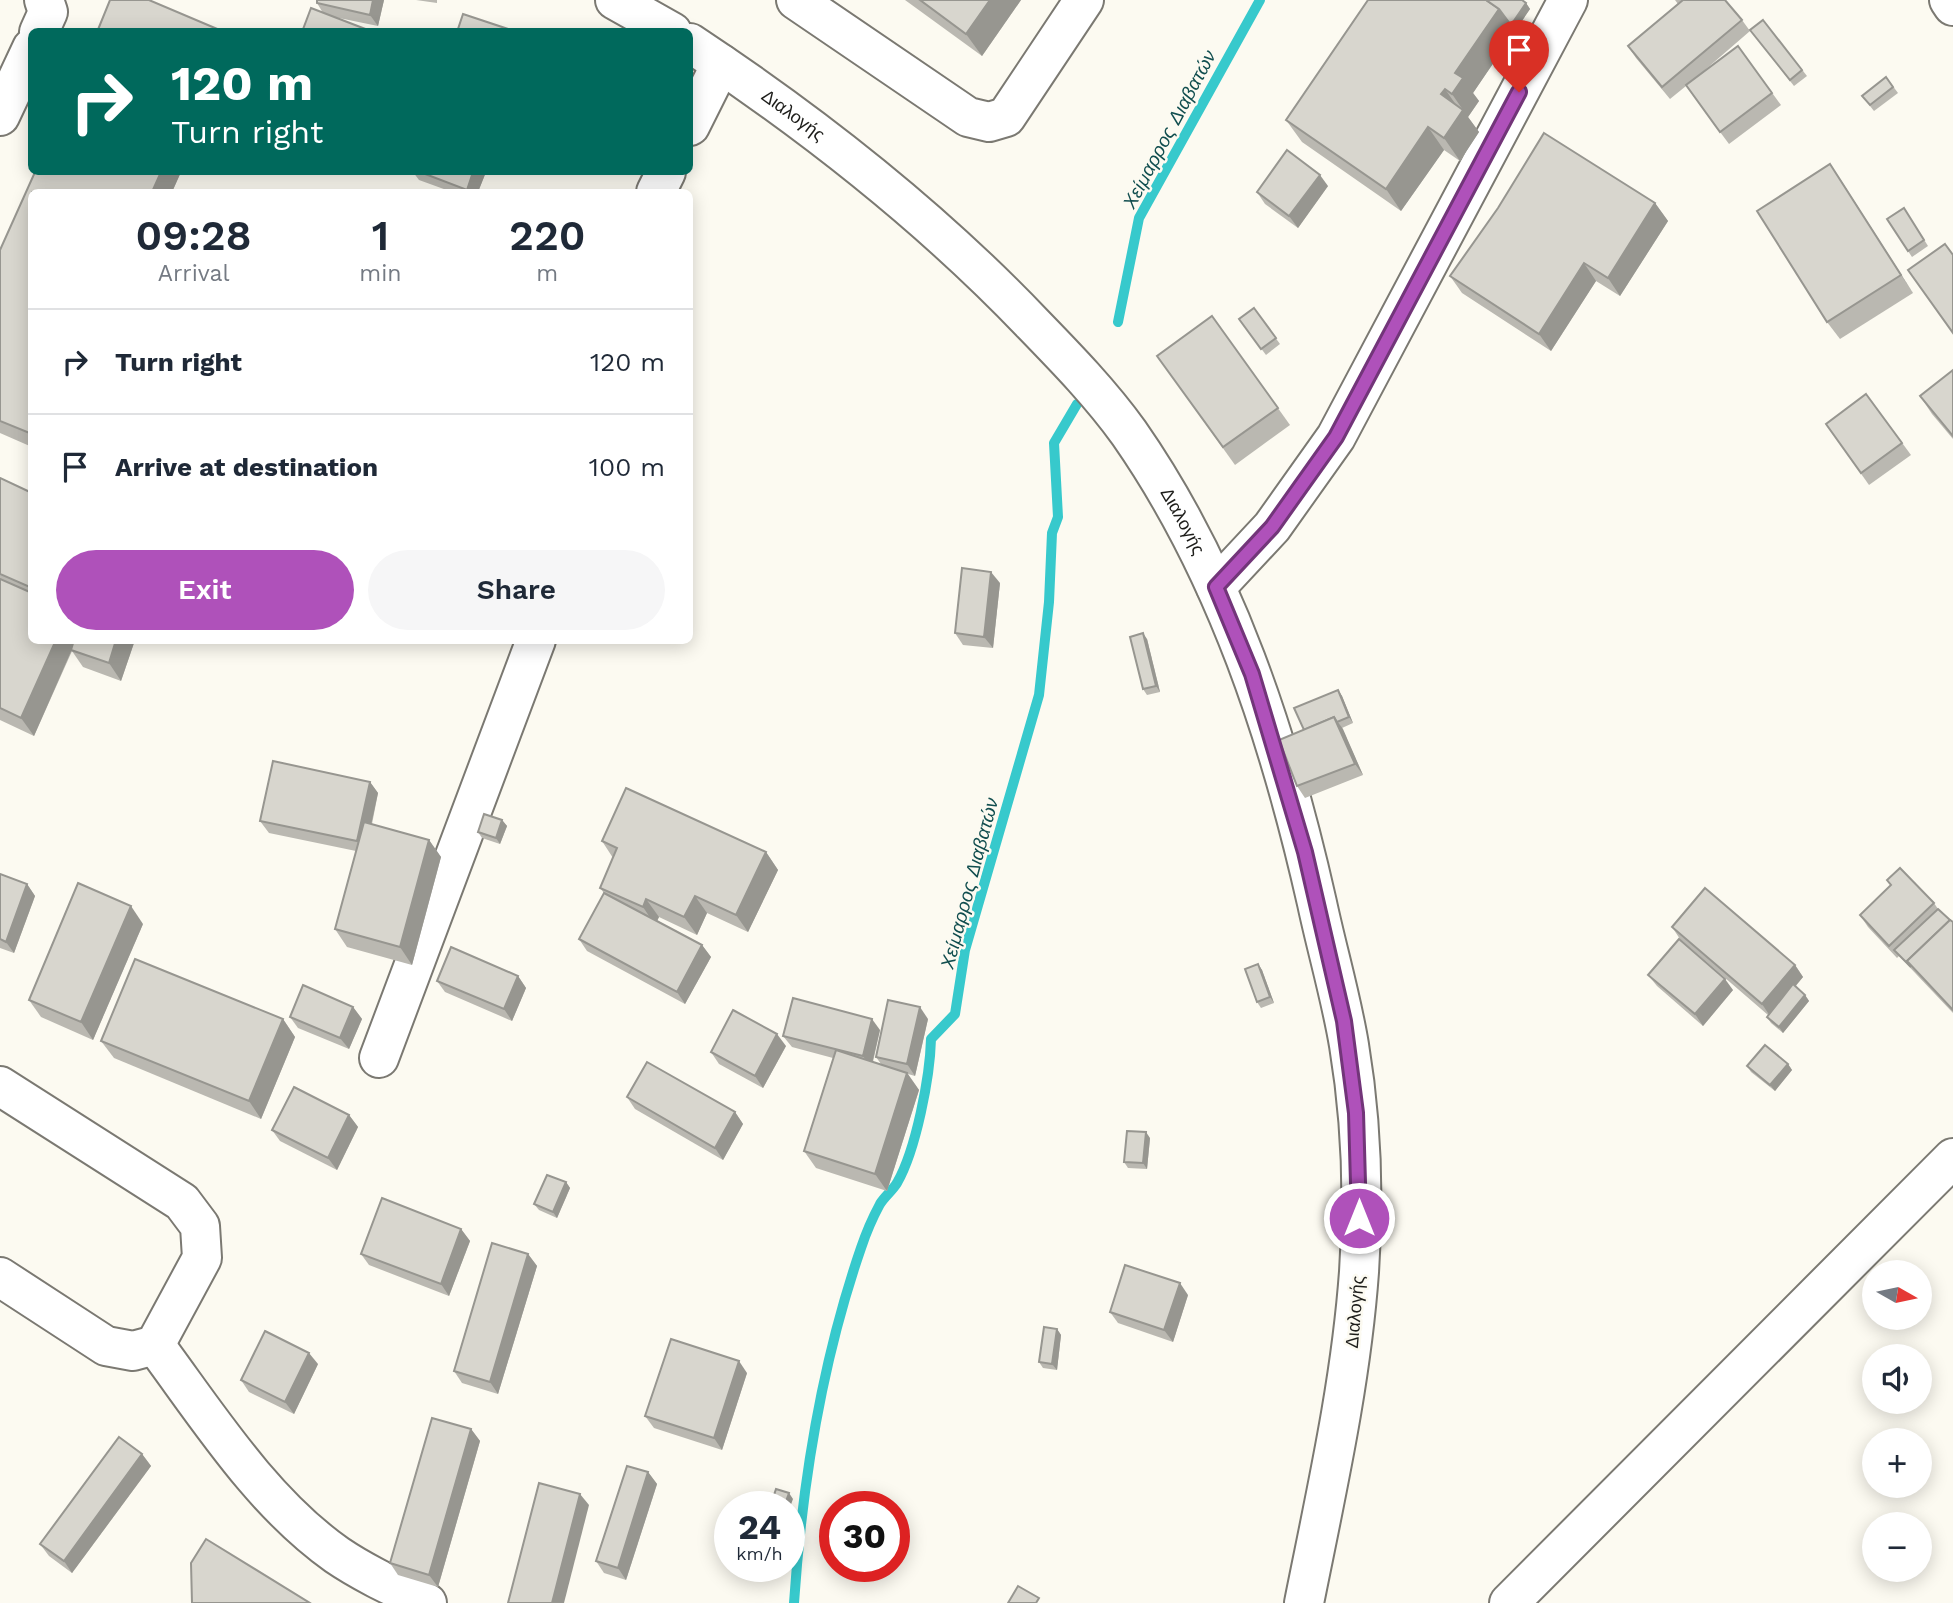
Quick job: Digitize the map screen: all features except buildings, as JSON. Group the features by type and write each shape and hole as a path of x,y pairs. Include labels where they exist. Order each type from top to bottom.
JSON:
{"street":[{"path":"41,28 48,12 44,0"},
{"path":"615,0 665,28"},
{"path":"796,0 968,117 989,122 1006,117 1084,0"},
{"path":"1216,587 1272,527 1336,437 1568,0"},
{"path":"1949,0 1953,6"},
{"name":"Διαλογής","path":"693,45 845,152 1002,291 1059,351 1129,433 1216,587 1252,674 1305,852 1349,1046 1356,1113 1359,1268 1350,1361 1304,1603"},
{"path":"0,116 28,56"},
{"path":"693,120 721,64"},
{"path":"379,1058 534,644"},
{"path":"0,1086 182,1202 200,1226 202,1258 155,1345 133,1351 106,1346 0,1277"},
{"path":"1509,1603 1953,1158"},
{"path":"155,1345 231,1448 310,1534 359,1569 426,1603"}],"waterway":[{"name":"Χείμαρρος Διαβατών","path":"1118,322 1139,218 1260,0"},
{"name":"Χείμαρρος Διαβατών","path":"794,1603 808,1468 835,1334 867,1231 880,1204 897,1183 910,1152 925,1093 931,1039 955,1014 965,950 1039,695 1049,602 1052,533 1058,517 1054,443 1077,404"}],"route":[{"path":"1359,1218 1356,1113 1344,1021 1305,852 1252,674 1216,587 1272,527 1336,437 1519,92"}]}
